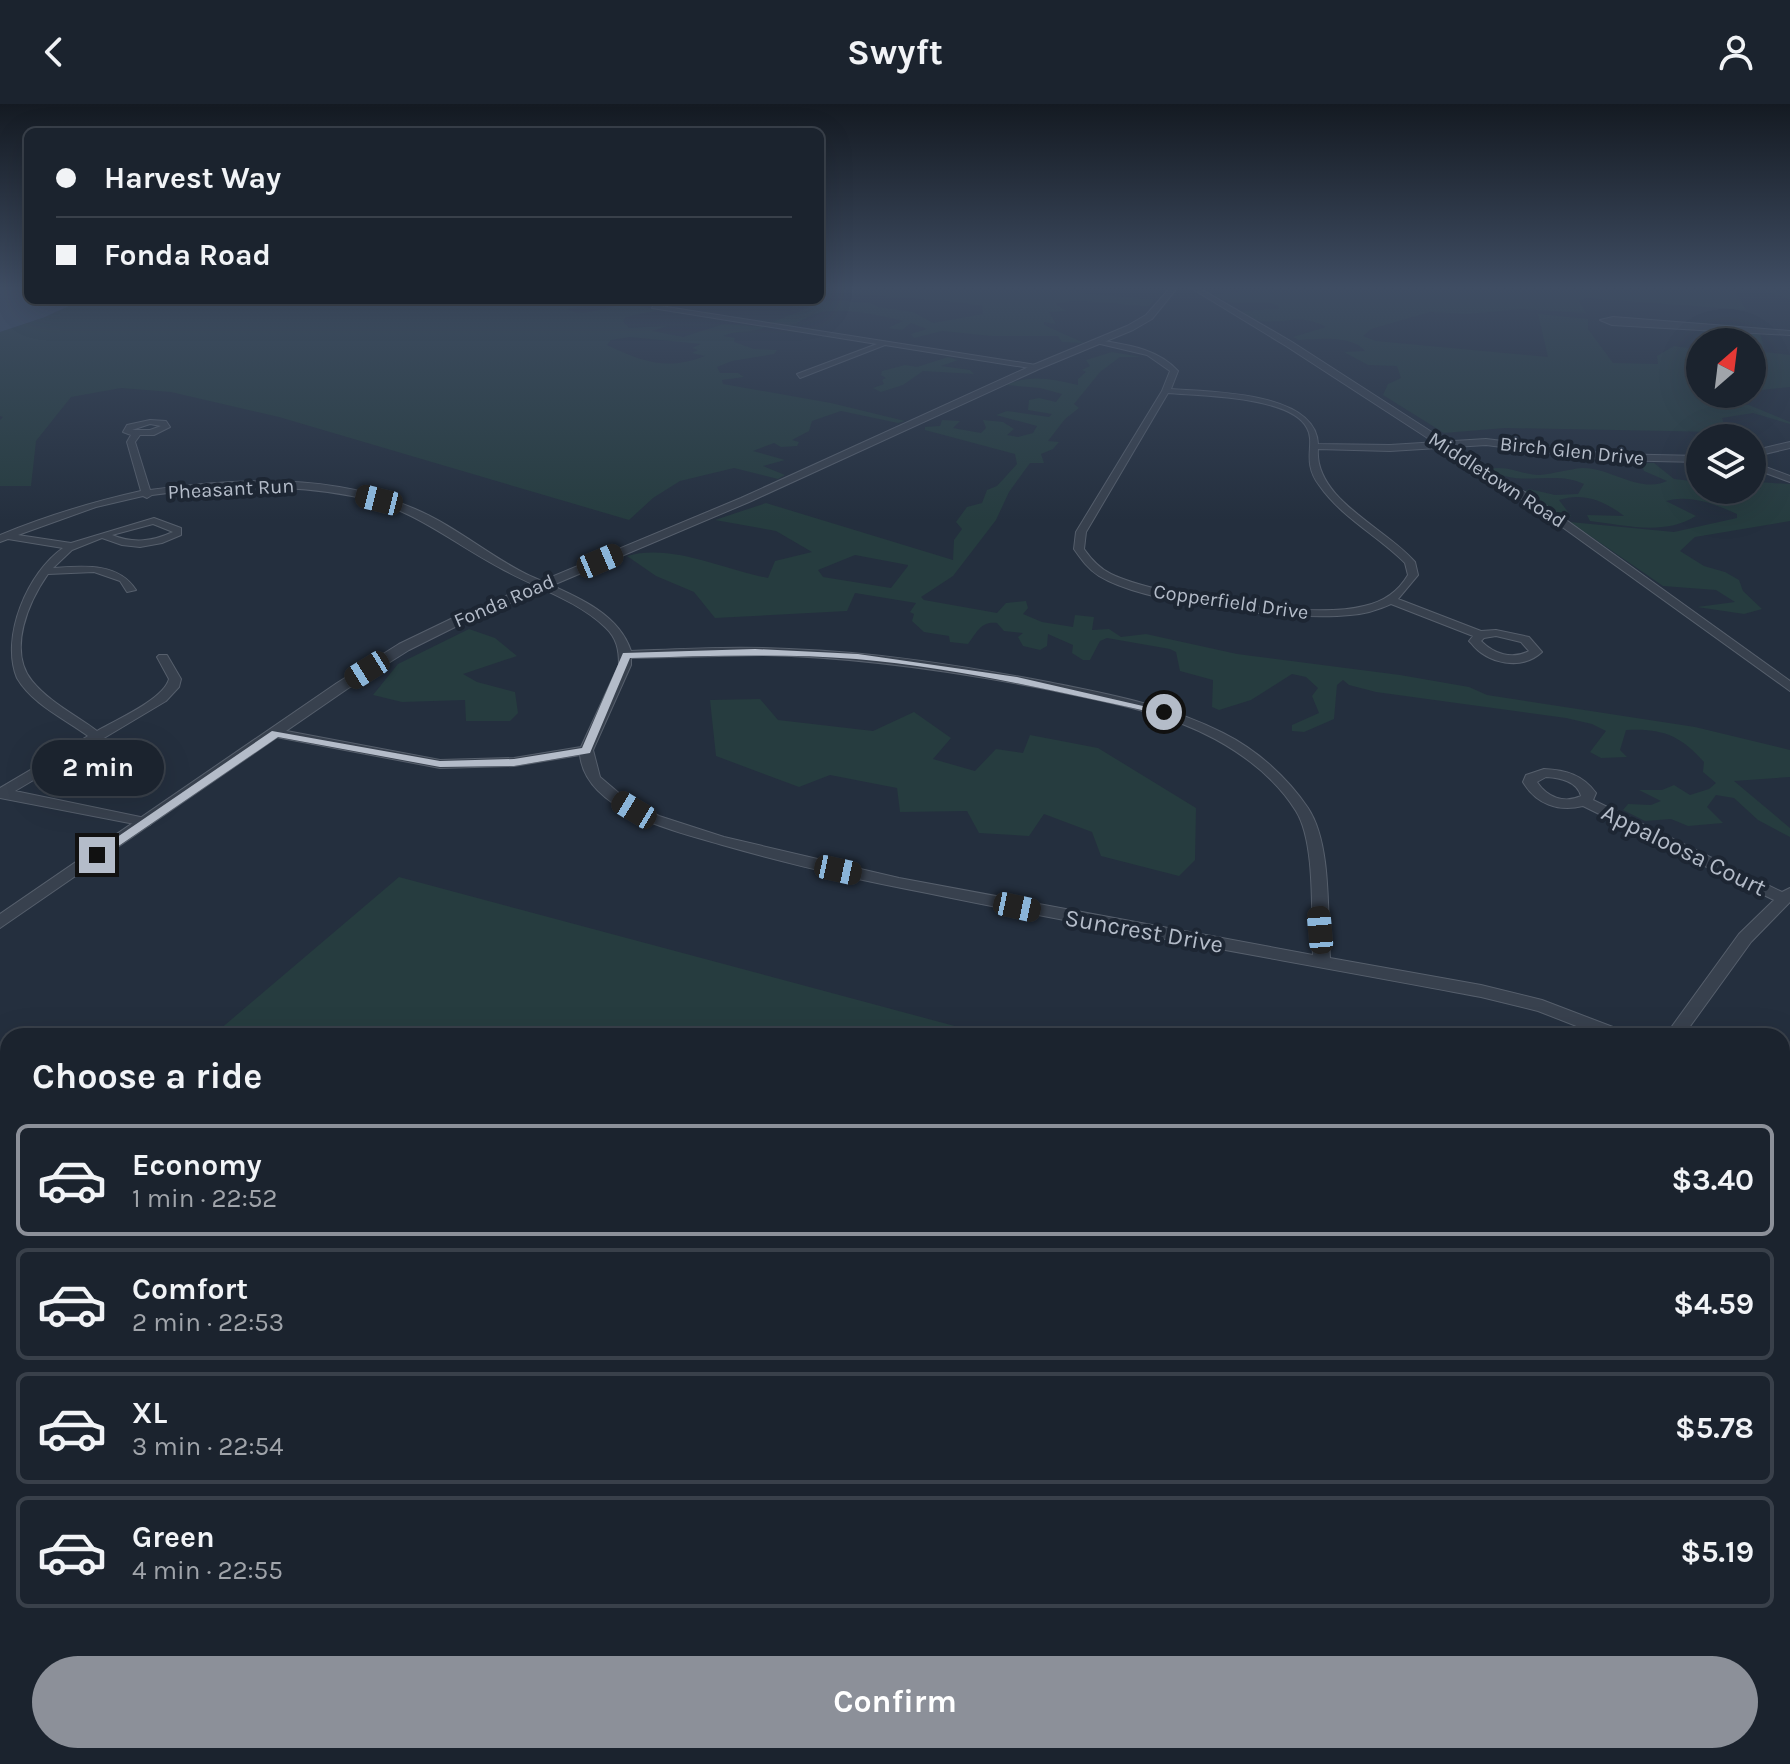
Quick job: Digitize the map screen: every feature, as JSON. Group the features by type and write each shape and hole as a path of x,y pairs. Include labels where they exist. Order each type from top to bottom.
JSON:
{"street":[{"path":"800,376 828,365"},
{"path":"1026,365 1036,367"},
{"name":"Fonda Road","path":"0,922 404,647 457,621 745,500 1040,365"},
{"path":"1170,365 1174,371 1166,391 1254,401 1288,410 1310,425 1311,464 1325,488 1410,562 1413,575 1406,590 1391,600"},
{"name":"Middletown Road","path":"1322,365 1590,540 1790,687"},
{"name":"Copperfield Drive","path":"1166,391 1081,532 1079,549 1091,564 1117,581 1155,592 1300,613 1353,612 1391,600"},
{"path":"136,434 131,442 147,495"},
{"name":"Birch Glen Drive","path":"1312,446 1390,448 1486,442 1609,457 1686,459"},
{"path":"1766,451 1790,445"},
{"path":"1766,470 1790,479"},
{"name":"Pheasant Run","path":"2,537 58,516 147,495 248,484 295,485 340,490 405,508 542,585"},
{"path":"96,736 38,692 18,669 13,647 30,589 58,556 72,546 103,535 154,521 178,533 136,546 123,545 103,535"},
{"path":"2,537 72,546"},
{"path":"46,571 104,570 124,579 131,590"},
{"path":"276,733 440,764 514,762 586,750 626,655 623,640 608,624 582,606 542,585"},
{"path":"1391,600 1480,635"},
{"path":"626,655 755,652 858,657 1017,680 1122,700 1189,721 1260,763 1281,781 1305,815 1312,837 1322,961"},
{"path":"1,793 162,698 173,687 175,679 163,657"},
{"name":"Suncrest Drive","path":"586,750 586,764 591,777 615,798 651,818 717,839 838,870 1062,917 1481,991 1542,1006 1599,1028"},
{"path":"1,793 145,822"},
{"name":"Appaloosa Court","path":"1584,801 1786,895"},
{"path":"1680,1028 1745,938 1786,895"}],"green space":[{"path":"0,365 721,365 717,367 720,373 738,373 744,377 722,380 723,384 831,403 905,421 898,423 841,411 812,421 809,431 792,440 799,442 797,446 781,447 774,443 753,451 785,460 763,466 785,475 778,479 734,468 680,481 653,498 629,520 279,417 171,392 121,388 71,397 36,441 31,486 0,486 0,420 3,417 0,416"},
{"path":"903,365 943,365 970,370 974,374 923,371 903,385 881,392 873,388 884,384 882,380 886,378 881,375 882,371"},
{"path":"1109,365 1074,404 1079,408 1065,419 1048,441 1059,442 1053,449 1041,454 1044,463 1030,463 1009,492 996,520 953,576 921,597 924,600 997,613 1006,603 1026,601 1028,608 1023,614 1042,622 1073,627 1075,615 1094,617 1092,630 1109,629 1121,637 1146,634 1237,654 1400,675 1469,687 1487,695 1695,727 1790,750 1790,777 1734,781 1790,828 1790,837 1758,820 1734,798 1716,795 1707,807 1723,823 1688,826 1671,819 1645,821 1623,810 1628,804 1651,805 1661,801 1639,790 1662,790 1674,785 1690,795 1709,789 1716,783 1703,772 1704,762 1687,745 1660,732 1626,730 1620,750 1627,757 1601,758 1590,752 1606,731 1592,724 1376,692 1349,685 1343,680 1337,685 1334,719 1304,732 1292,731 1292,725 1319,713 1312,696 1318,688 1306,677 1292,674 1251,700 1219,710 1212,707 1213,680 1180,671 1176,652 1170,649 1107,638 1100,641 1090,660 1083,660 1072,653 1073,645 1048,634 1047,646 1040,650 1023,646 1018,637 1023,633 1004,631 997,623 983,626 968,644 950,642 949,636 924,632 912,621 914,614 910,612 916,603 855,593 847,611 715,618 694,592 656,576 627,556 644,553 680,555 768,578 775,561 812,552 776,531 715,520 766,503 953,560 954,540 962,529 956,522 967,507 982,503 987,490 997,486 1017,464 1015,454 925,430 925,427 940,426 942,420 960,421 953,428 981,433 986,428 983,420 1003,422 1014,429 1007,435 1018,437 1033,433 1037,426 996,415 1007,411 1049,417 1052,414 1028,410 1029,400 1039,398 1056,402 1062,394 1040,388 1006,385 1050,379 1078,385 1078,379 1086,372 1082,370 1090,366","holes":["855,555 908,565 891,588 823,577 818,570"]},
{"path":"1382,365 1686,365 1686,408 1756,408 1790,424 1753,413 1722,418 1724,424 1686,424 1686,431 1505,428 1444,433 1383,395 1388,384 1401,378 1397,366"},
{"path":"1766,365 1790,365 1790,387 1766,390"},
{"path":"1641,463 1654,463 1674,479 1686,480 1686,499 1666,501 1696,516 1671,526 1658,527 1590,521 1587,515 1624,516 1601,502 1577,497 1559,500 1571,516 1562,517 1524,492 1529,489 1555,495 1578,494 1584,484 1561,478 1512,478 1490,469 1503,468 1539,475 1582,468 1646,484 1667,481 1644,471"},
{"path":"1766,482 1790,484 1790,521 1695,537 1680,551 1704,566 1739,580 1743,591 1762,609 1744,614 1697,607 1735,602 1716,590 1663,586 1570,522 1674,532 1737,518 1737,514 1711,504 1766,504"},
{"path":"469,629 495,638 517,656 463,674 477,682 515,692 518,713 510,721 466,721 465,700 402,702 373,695 398,664"},
{"path":"760,699 778,720 873,731 914,712 951,738 933,759 975,771 996,749 1023,753 1030,735 1098,748 1196,808 1195,860 1179,876 1101,856 1092,832 1044,814 1029,836 979,833 967,811 900,812 897,788 830,775 799,787 716,756 710,700"},
{"path":"399,877 962,1028 221,1028"}],"route":[{"path":"97,855 276,733 440,764 514,762 586,750 625,665 626,655 755,652 858,657 1017,680 1137,703 1164,712"}]}
